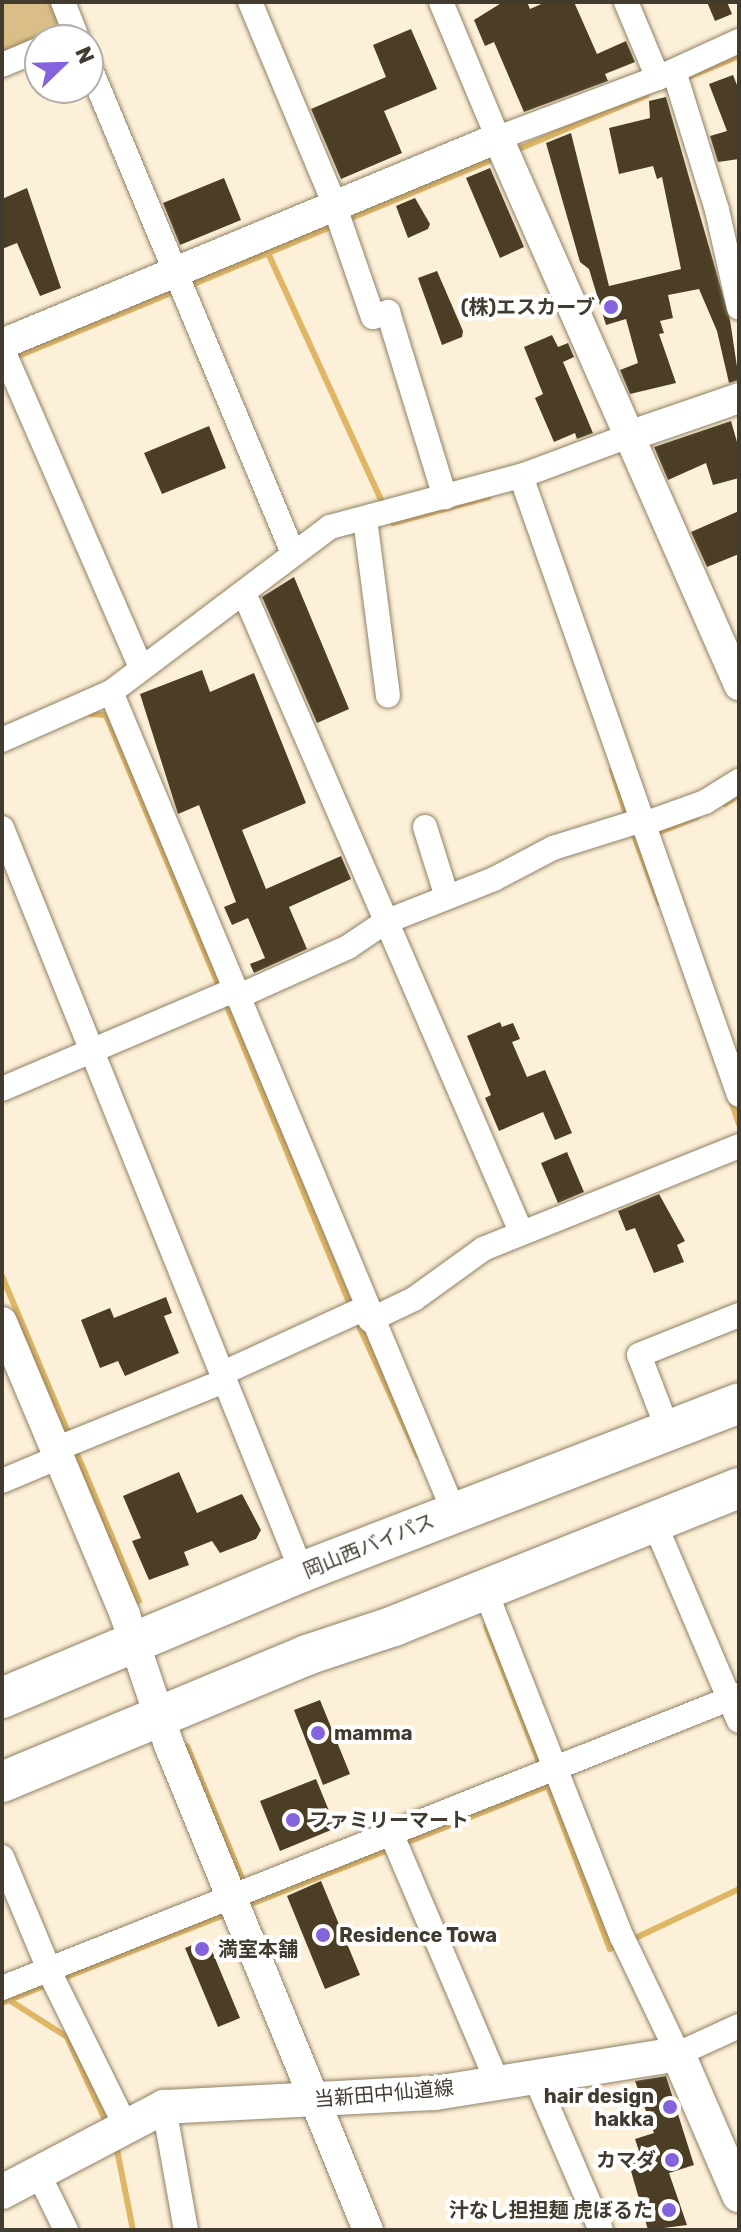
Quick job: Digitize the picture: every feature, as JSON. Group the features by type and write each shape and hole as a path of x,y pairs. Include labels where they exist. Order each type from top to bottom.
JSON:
{"highway":[{"name":"岡山西バイパス","path":"2,1698 302,1572 739,1403"},
{"path":"2,1782 307,1655 485,1590 739,1488"}],"main road":[{"name":"当新田中仙道線","path":"2,2192 41,2179 117,2130 164,2107 435,2093 678,2054"},
{"path":"678,2054 739,2195"}],"street":[{"path":"63,2 68,24"},
{"path":"250,2 339,217 373,317 388,312 445,497"},
{"path":"441,2 626,437 739,685"},
{"path":"626,2 672,79 717,210 739,308"},
{"path":"141,668 4,353 672,79 738,44"},
{"path":"2,65 24,56"},
{"path":"104,101 293,553"},
{"path":"2,740 111,692 330,527 521,476 739,398"},
{"path":"521,476 580,637 639,828 739,1095"},
{"path":"380,515 388,696"},
{"path":"244,593 521,1232"},
{"path":"111,692 229,994 361,1313 454,1512"},
{"path":"2,1089 348,947 385,922 553,848 639,828 705,802 739,781"},
{"path":"425,827 447,897"},
{"path":"2,828 302,1572"},
{"path":"2,1481 65,1448 361,1313 414,1299 483,1249 739,1146"},
{"path":"668,1430 639,1355 739,1315"},
{"path":"2,1322 65,1448 159,1716 240,1900 314,2100 368,2230"},
{"path":"2,1988 53,1979 240,1900 395,1842 548,1772 736,1705 654,1522"},
{"path":"485,1590 548,1772 678,2054 739,2026"},
{"path":"395,1842 497,2082"},
{"path":"2,1857 117,2130"},
{"path":"535,2077 601,2230"},
{"path":"164,2107 186,2230"},
{"path":"41,2179 66,2230"}],"shaded area":[{"path":"2,2 52,2 59,24 24,24 24,47 2,56"}],"building":[{"path":"503,2 527,2 530,9 546,2 574,2 597,54 626,41 635,62 605,74 608,81 524,112 494,42 485,46 474,20"},
{"path":"707,2 727,2 732,14 715,21"},
{"path":"411,29 437,89 384,111 402,153 341,179 311,109 386,77 373,45"},
{"path":"733,75 739,90 739,159 718,162 710,136 727,131 709,84"},
{"path":"666,97 730,320 739,380 729,383 717,331 699,289 668,295 673,318 660,321 664,333 659,334 676,383 630,394 620,370 638,363 626,319 606,325 589,269 580,262 546,143 571,133 609,286 681,269 662,177 657,179 653,166 619,174 609,128 650,118 649,101"},
{"path":"490,168 524,247 500,258 466,178"},
{"path":"224,178 241,220 180,245 163,203"},
{"path":"27,188 61,288 40,296 17,243 2,249 2,199"},
{"path":"415,198 430,224 428,229 408,238 396,206"},
{"path":"437,271 463,331 462,337 442,345 418,278"},
{"path":"552,335 558,347 568,343 574,357 563,362 593,433 577,439 575,433 554,442 535,398 543,394 524,347"},
{"path":"731,421 739,449 739,478 713,485 706,463 668,480 654,447"},
{"path":"209,426 226,468 162,494 144,453"},
{"path":"739,511 739,554 707,567 691,532"},
{"path":"294,577 349,709 317,723 262,597"},
{"path":"202,670 210,692 254,673 306,803 242,830 266,889 341,856 351,879 289,907 307,949 254,973 250,964 265,958 248,918 232,925 224,907 236,902 199,805 178,814 140,694"},
{"path":"500,1022 502,1027 513,1023 520,1039 512,1042 527,1077 545,1070 572,1133 555,1140 543,1112 499,1131 485,1098 491,1095 467,1036"},
{"path":"567,1152 584,1192 558,1203 541,1163"},
{"path":"659,1194 685,1241 677,1245 684,1262 654,1273 635,1228 626,1231 618,1211"},
{"path":"166,1297 172,1313 164,1316 179,1353 125,1376 118,1361 100,1368 81,1320 110,1308 114,1318"},
{"path":"179,1472 197,1513 242,1494 261,1530 256,1539 220,1553 212,1541 184,1552 189,1565 149,1580 132,1541 141,1538 123,1496"},
{"path":"320,1700 350,1774 323,1785 294,1710"},
{"path":"316,1779 336,1828 280,1851 260,1801"},
{"name":"Residence Towa","path":"321,1881 360,1975 325,1989 287,1896"},
{"path":"207,1939 240,2018 218,2027 185,1948"},
{"path":"666,2076 694,2165 669,2173 687,2225 648,2230 629,2164 642,2160 635,2139 654,2133 635,2081"}],"waterway":[{"path":"683,79 739,56"},
{"path":"514,151 647,95"},
{"path":"344,221 496,158"},
{"path":"189,286 333,226"},
{"path":"268,253 384,506"},
{"path":"11,359 178,290"},
{"path":"389,516 393,523 489,497"},
{"path":"91,714 106,715 220,989"},
{"path":"612,770 628,820"},
{"path":"725,804 739,795"},
{"path":"652,835 697,817"},
{"path":"632,830 659,903"},
{"path":"224,999 351,1307"},
{"path":"730,1097 739,1124"},
{"path":"2,1276 71,1439"},
{"path":"355,1317 418,1456"},
{"path":"75,1449 139,1601"},
{"path":"486,1626 541,1767"},
{"path":"187,1746 245,1885"},
{"path":"403,1844 548,1786 610,1949 618,1945"},
{"path":"243,1907 393,1848"},
{"path":"629,1941 739,1889"},
{"path":"61,1979 229,1913"},
{"path":"2,2003 51,1983"},
{"path":"9,2000 67,2037 107,2124"},
{"path":"116,2145 133,2230"}],"place":[{"name":"(株)エスカーブ","path":"611,307"},
{"name":"mamma","path":"318,1733"},
{"name":"ファミリーマート","path":"293,1820"},
{"name":"Residence Towa","path":"323,1935"},
{"name":"満室本舗","path":"202,1949"},
{"name":"hair design hakka","path":"670,2107"},
{"name":"カマダ","path":"672,2160"},
{"name":"汁なし担担麺 虎ぼるた","path":"669,2210"}]}
